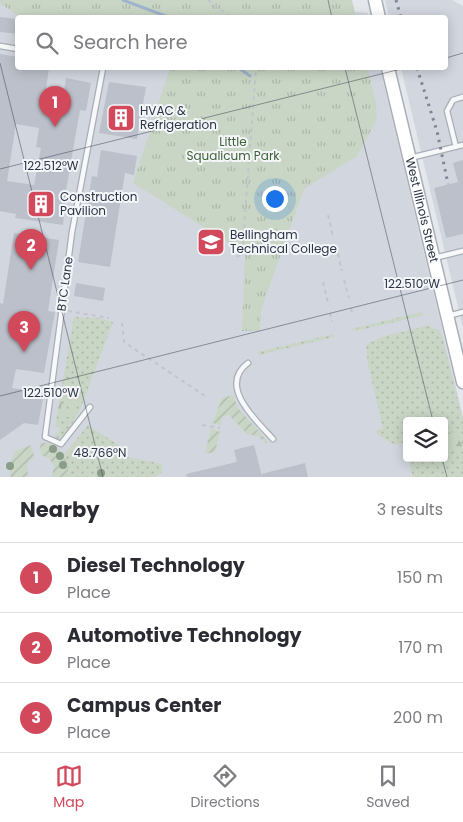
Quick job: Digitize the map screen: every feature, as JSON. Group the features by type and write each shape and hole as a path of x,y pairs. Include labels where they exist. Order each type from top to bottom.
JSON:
{"street":[{"path":"375,0 378,15"},
{"name":"West Illinois Street","path":"388,70 463,382"}],"lane":[{"path":"0,46 15,48"},
{"name":"BTC Lane","path":"90,407 61,444 45,437 72,232 103,70"},
{"path":"456,147 447,111 453,100 463,97"},
{"path":"409,158 463,145"},
{"path":"433,259 463,251"},
{"path":"447,316 463,312"},
{"path":"248,363 238,377 238,392 243,406 273,439"}],"path":[{"path":"208,0 228,15"},
{"path":"237,257 242,254 256,70"},
{"path":"328,215 333,236"},
{"path":"336,246 342,271"},
{"path":"344,280 349,298"},
{"path":"323,282 328,303"},
{"path":"351,308 353,316"},
{"path":"330,313 332,322"},
{"path":"78,314 110,318"},
{"path":"122,323 124,342 205,396"},
{"path":"202,425 220,428"}],"shaded area":[{"name":"Bellingham Technical College","path":"0,0 210,0 368,13 368,15 15,15 15,70 380,70 463,417 463,477 0,477"},
{"path":"385,0 452,0 463,6 463,328 401,70 448,70 448,15 389,15"}],"green space":[{"path":"0,0 352,0 356,15 17,15 0,3"},
{"name":"Little Squalicum Park","path":"169,70 368,70 376,104 377,119 357,156 304,189 261,310 260,331 242,331 245,253 133,183"},
{"path":"420,312 424,315 356,331 352,329"},
{"path":"74,317 99,318 113,322 79,412 63,439 58,440 54,434 58,434 60,427 55,426"},
{"path":"430,325 431,328 439,330 463,420 463,477 413,477 409,462 448,462 448,417 403,417 403,443 395,445 378,435 376,431 383,428 368,364 366,345 382,337"},
{"path":"333,334 334,337 259,355 258,352"},
{"path":"62,393 64,393 60,411 69,412 71,399 66,398 67,395 77,397 73,418 57,415"},
{"path":"233,395 238,408 268,442 266,444 258,436 247,434 229,415 222,417 221,425 212,423 222,398"},
{"path":"88,425 123,448 128,457 162,464 162,473 154,477 68,477 67,464 63,456"},
{"path":"211,428 220,432 215,452 205,454"},
{"path":"456,432 463,448 448,452 448,433"},
{"path":"40,443 47,443 58,448 65,458 68,477 52,477 54,466 49,458 41,455"},
{"path":"31,445 34,456 27,464 28,477 11,477 9,466 15,451"}],"building":[{"path":"0,17 15,19 15,34 0,32"},
{"path":"0,54 15,56 15,70 49,70 46,89 64,92 66,78 91,83 86,111 80,110 66,190 63,225 15,218 16,214 0,211","holes":["16,124 39,128 36,147 41,148 34,185 7,181"]},
{"name":"HVAC & Refrigeration","path":"109,82 146,87 137,139 99,133"},
{"path":"101,150 137,156 134,175 125,173 110,267 78,262 92,176 97,177"},
{"path":"463,160 463,234 446,238 434,188 458,182 453,163"},
{"path":"14,233 59,240 48,311 55,312 44,373 16,369 12,388 44,393 38,425 24,423 0,440 0,303 3,304"},
{"path":"76,283 105,288 103,301 74,296"},
{"path":"254,445 262,477 187,477 186,474 237,462 234,450"},
{"path":"305,463 308,477 262,477 261,474"}],"waterway":[{"path":"123,0 163,15"},
{"path":"242,70 250,76"}],"railway":[{"path":"396,0 400,15"},
{"path":"418,70 437,131 448,184"}],"place":[{"name":"HVAC & Refrigeration","path":"121,118"},
{"name":"Diesel Technology","path":"55,127"},
{"name":"Construction Pavilion","path":"41,204"},
{"name":"Bellingham Technical College","path":"211,242"},
{"name":"Automotive Technology","path":"31,270"},
{"name":"Campus Center","path":"24,352"}]}
